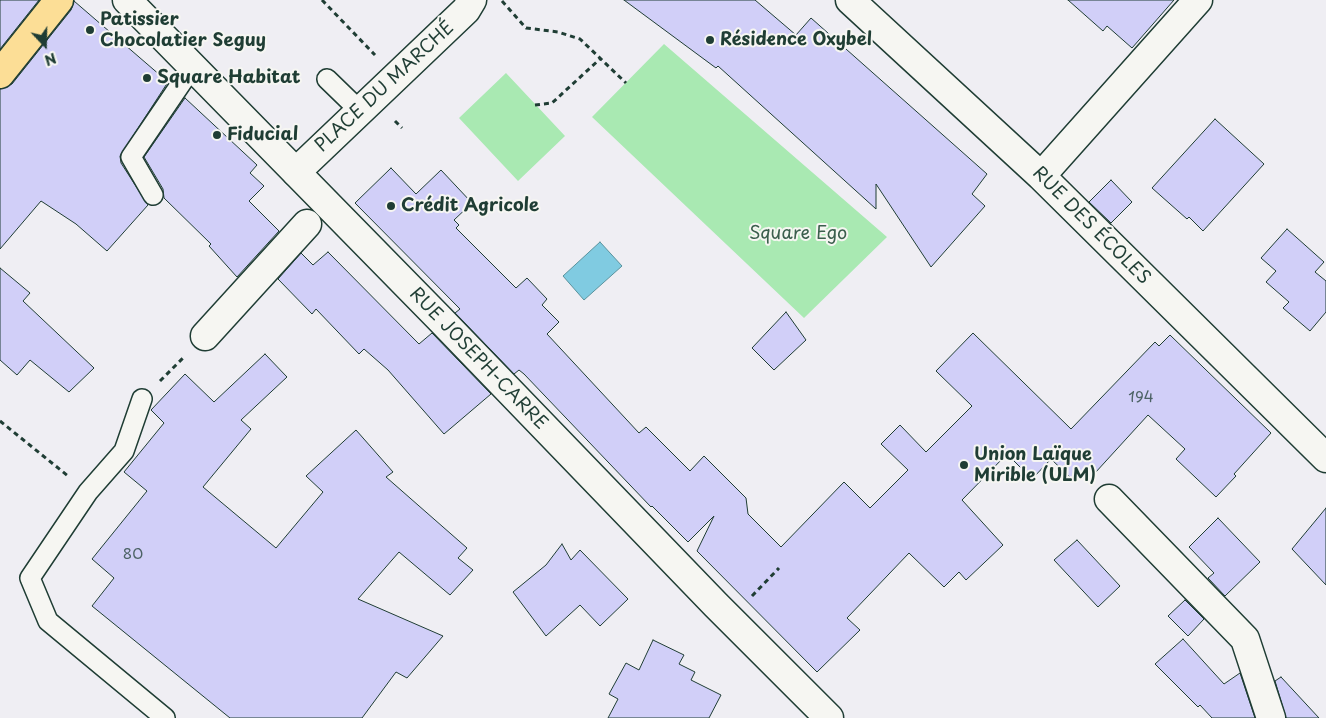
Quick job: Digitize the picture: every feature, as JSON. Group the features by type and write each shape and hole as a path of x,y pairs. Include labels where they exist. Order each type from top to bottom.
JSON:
{"main road":[{"path":"0,74 59,0"}],"street":[{"name":"RUE JOSEPH-CARRE","path":"127,0 716,606 829,718"},
{"name":"PLACE DU MARCHÉ","path":"296,172 466,10 472,0"},
{"name":"RUE DES ÉCOLES","path":"850,0 1040,176 1326,458"},
{"path":"1040,176 1198,0"},
{"path":"205,336 307,224"},
{"path":"1109,499 1241,634 1254,665 1271,718"}],"lane":[{"path":"154,195 131,157 193,66"},
{"path":"327,79 360,110"},
{"path":"142,399 124,451 88,492 30,578 48,621 165,718"}],"path":[{"path":"322,0 380,60"},
{"path":"501,0 526,28 558,32 580,39 626,82"},
{"path":"535,105 552,103 601,58"},
{"path":"142,399 205,336"},
{"path":"0,421 88,492"},
{"path":"748,599 779,568"}],"green space":[{"name":"Square Ego","path":"664,44 887,237 804,318 592,117"},
{"path":"506,73 565,136 518,181 459,118"}],"water":[{"path":"600,242 622,266 584,300 563,276"}],"building":[{"path":"0,0 39,0 0,49"},
{"path":"624,0 755,0 796,35 811,18 987,174 972,194 985,206 931,267 876,184 876,209 718,66 716,68"},
{"path":"1068,0 1174,0 1132,48 1107,26 1103,31"},
{"path":"74,1 168,82 120,156 121,163 148,205 107,251 76,224 41,201 0,249 0,89 12,84 71,10"},
{"path":"185,98 257,165 250,173 264,186 249,201 279,231 237,277 209,246 211,244 164,198 163,189 144,157"},
{"path":"1215,119 1264,164 1203,231 1189,217 1187,219 1152,188"},
{"path":"391,168 416,194 441,170 472,203 454,220 459,225 456,228 516,288 527,278 547,299 542,305 559,322 547,334 639,433 646,427 690,471 704,456 746,498 748,514 781,547 844,482 870,508 908,470 881,444 900,425 926,452 972,406 936,371 973,333 1071,429 1155,342 1159,346 1170,335 1271,433 1216,497 1176,459 1185,449 1148,415 1095,473 1087,466 1073,480 1051,459 1032,479 1007,454 962,500 1003,545 966,580 959,572 944,587 909,553 847,618 860,630 817,672 697,551 714,516 688,542 651,507 524,374 519,370 514,374 455,313 460,309 355,203"},
{"path":"1111,180 1132,202 1111,223 1089,202"},
{"path":"1287,229 1324,262 1315,272 1326,281 1326,312 1310,331 1283,308 1289,302 1266,282 1276,271 1261,258"},
{"path":"328,252 419,344 432,333 491,394 444,434 388,370 364,349 359,354 316,309 312,314 278,279 301,253 313,265"},
{"path":"0,268 30,293 23,301 94,368 69,392 30,360 17,375 0,360"},
{"path":"786,312 806,340 774,370 752,348"},
{"path":"265,354 287,377 241,420 251,429 203,487 276,548 323,492 306,476 356,430 393,472 386,477 467,548 458,558 473,570 450,595 399,552 358,599 443,636 407,678 396,672 362,718 230,718 92,606 114,578 92,559 147,491 124,472 164,423 151,410 185,374 214,402"},
{"path":"1326,508 1326,585 1292,549"},
{"path":"1218,518 1260,562 1225,596 1208,578 1214,573 1189,547"},
{"path":"1077,540 1120,586 1098,607 1054,560"},
{"path":"562,544 571,560 580,550 628,599 600,626 580,605 546,636 513,592 546,565"},
{"path":"1185,600 1204,619 1188,636 1168,616"},
{"path":"1183,639 1224,684 1240,673 1255,718 1212,718 1200,705 1198,707 1155,664"},
{"path":"653,640 684,655 679,664 695,672 691,680 721,695 709,718 608,718 618,699 609,694 626,663 639,670"},
{"path":"1281,677 1319,718 1286,718 1275,681"}],"place":[{"name":"Patissier Chocolatier Seguy","path":"90,30"},
{"name":"Résidence Oxybel","path":"710,40"},
{"name":"Square Habitat","path":"147,78"},
{"name":"Fiducial","path":"217,135"},
{"name":"Crédit Agricole","path":"391,206"},
{"name":"Union Laïque Mirible (ULM)","path":"964,465"}]}
